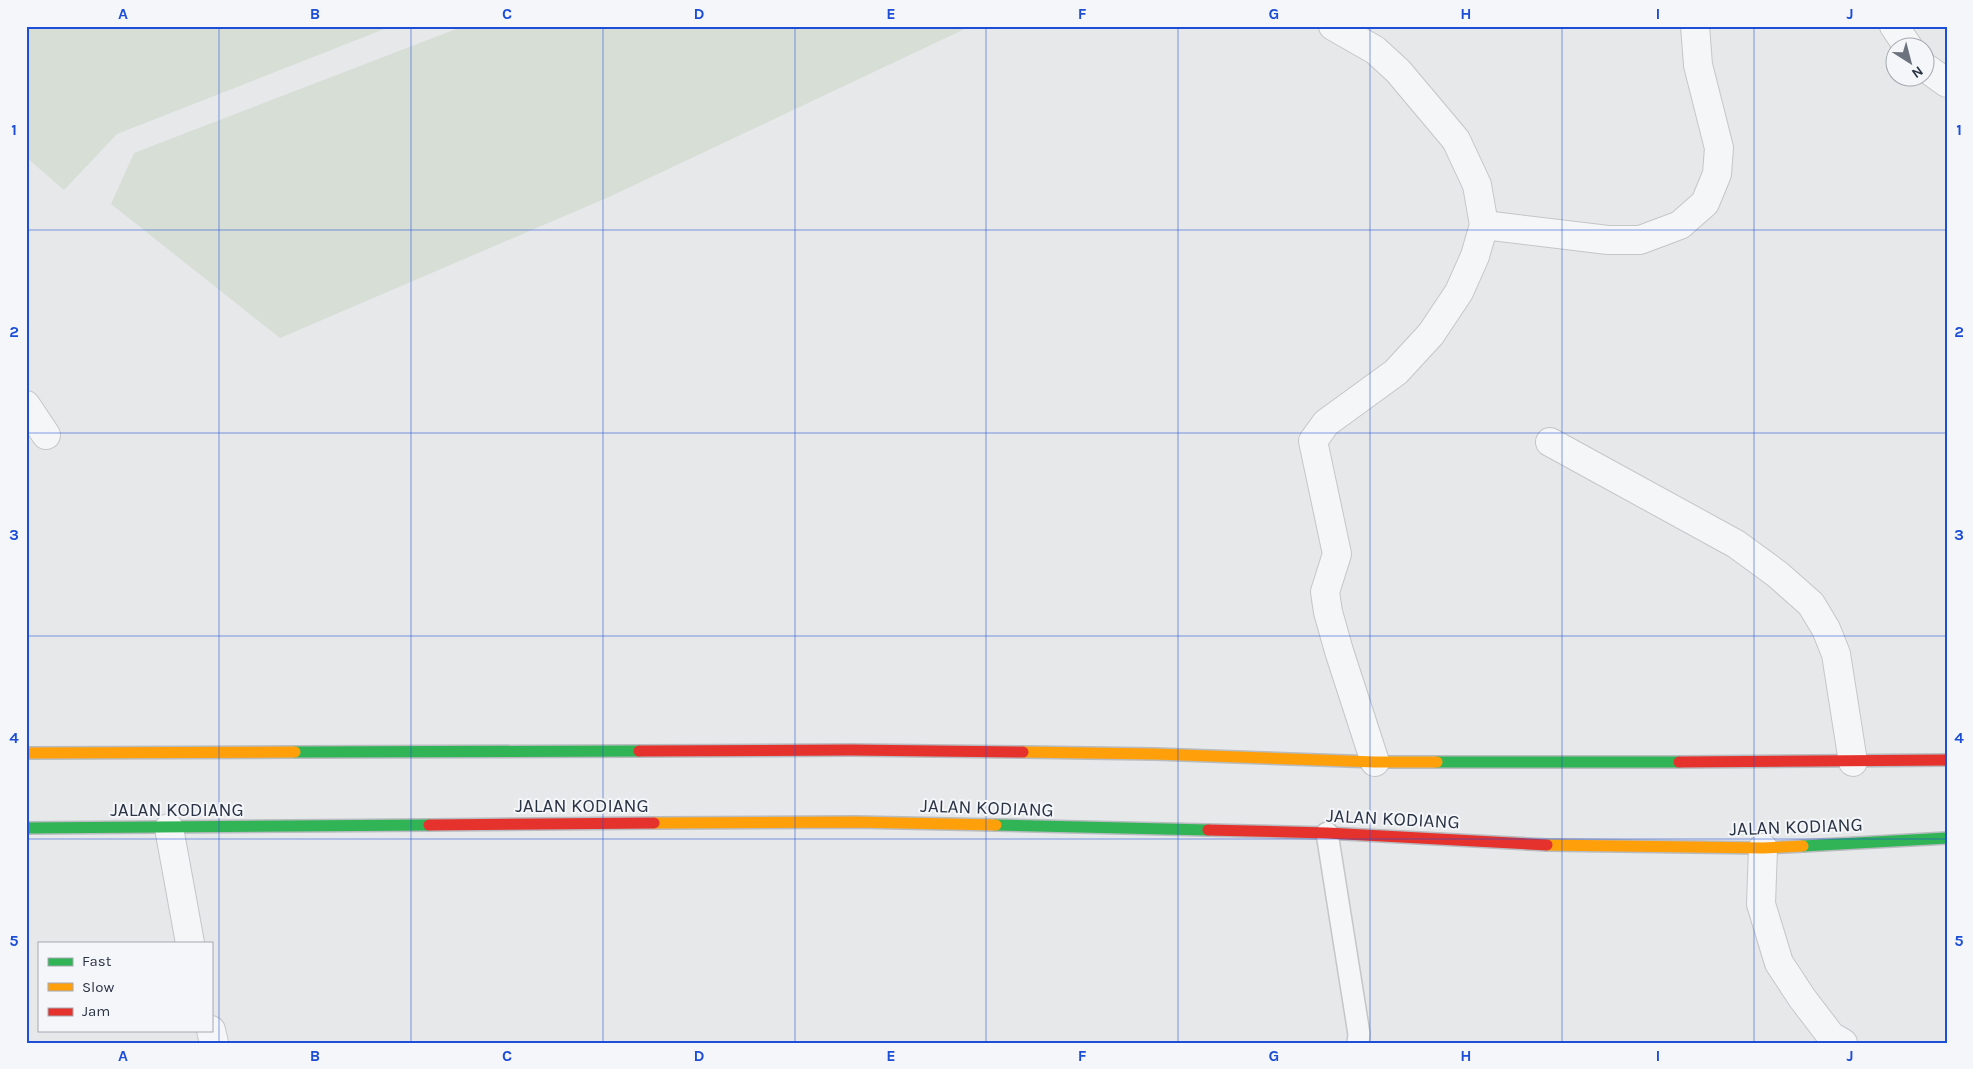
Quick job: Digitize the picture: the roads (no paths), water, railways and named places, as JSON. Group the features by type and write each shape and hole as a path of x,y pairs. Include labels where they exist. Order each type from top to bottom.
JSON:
{"highway":[{"path":"26,753 851,750 1155,754 1375,762 1853,762 1947,760"},
{"name":"JALAN KODIANG","path":"26,828 855,822 1327,833 1551,845 1763,848 1947,838"}],"street":[{"path":"1333,26 1375,50 1398,71 1456,140 1477,185 1484,226 1475,256 1459,292 1431,334 1396,372 1326,423 1313,441 1337,554 1325,592 1328,612 1375,762"},
{"path":"1484,226 1608,240 1640,240 1680,225 1705,203 1717,174 1719,148 1698,65 1695,26"},
{"path":"1894,26 1902,38"},
{"path":"1936,75 1947,83"},
{"path":"26,405 46,435"},
{"path":"1550,442 1736,544 1777,574 1811,604 1826,629 1836,654 1853,762"},
{"path":"169,828 190,942"},
{"path":"1763,848 1761,904 1779,963 1802,998 1831,1036 1843,1043"}],"lane":[{"path":"1327,833 1359,1034 1358,1043"}]}
